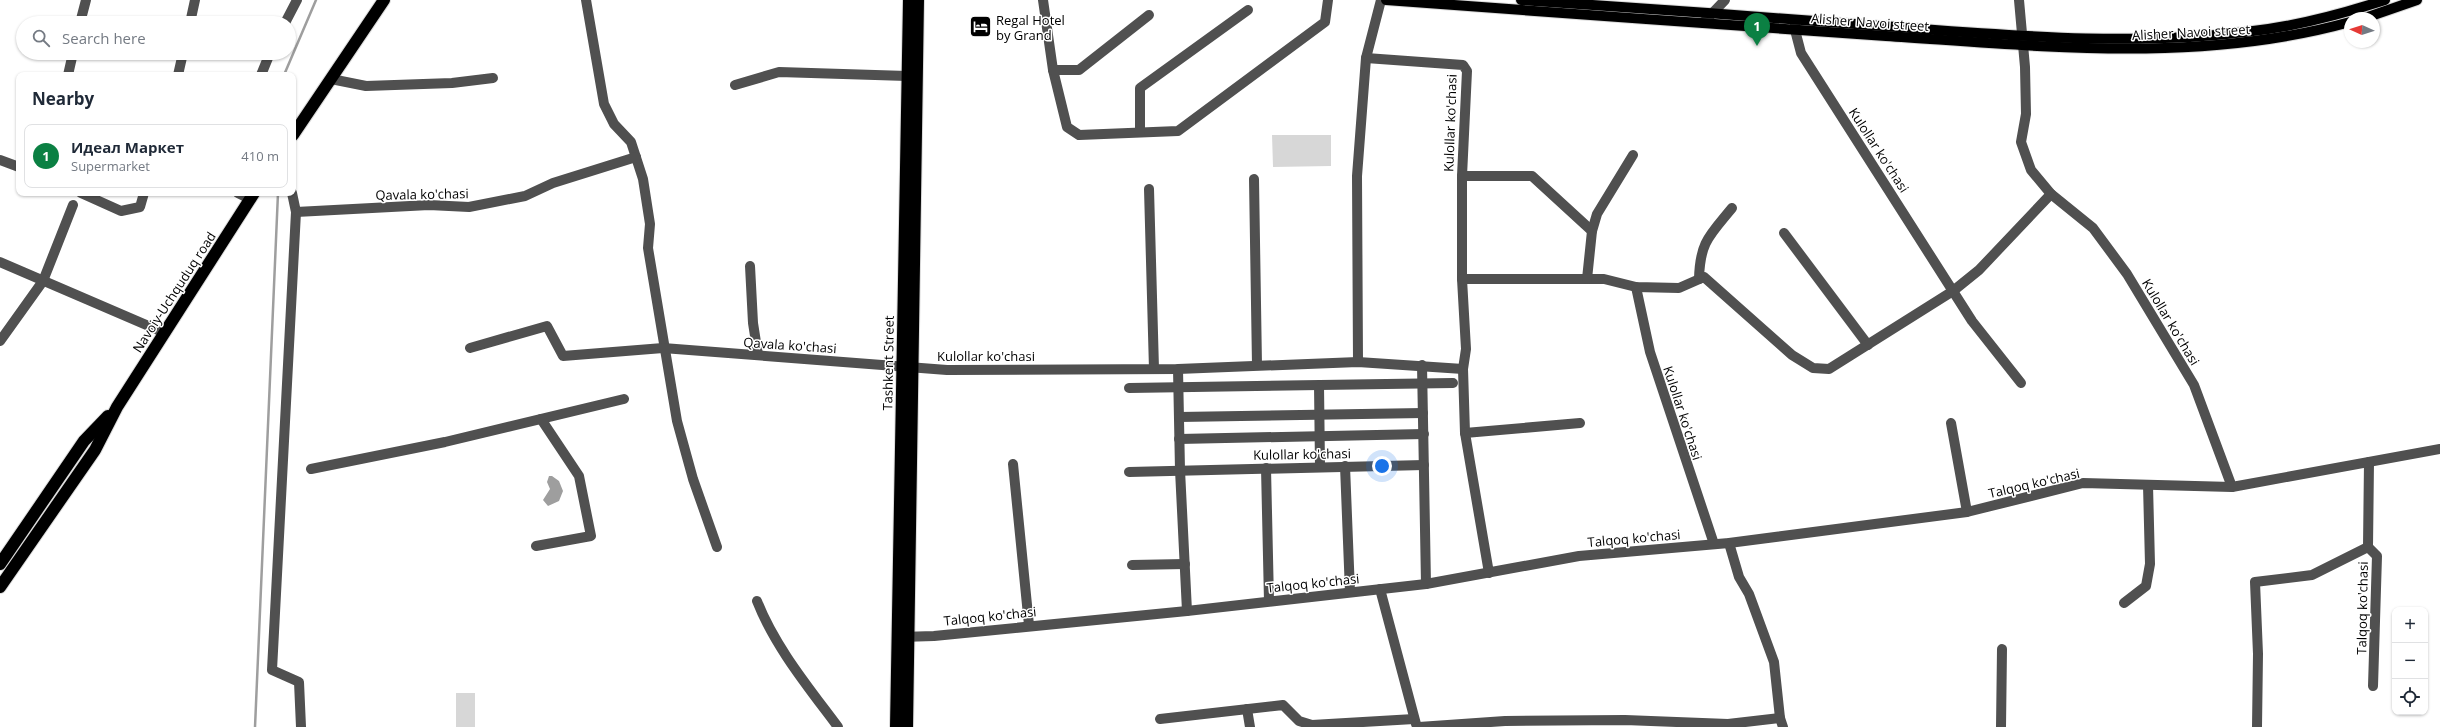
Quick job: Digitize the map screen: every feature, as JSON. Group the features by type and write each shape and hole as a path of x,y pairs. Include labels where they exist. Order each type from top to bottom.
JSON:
{"highway":[{"path":"296,131 384,0"},
{"name":"Tashkent Street","path":"907,727 903,637 902,366 909,0"},
{"name":"Tashkent Street","path":"896,727 903,637 914,367 918,0"},
{"name":"Navoiy-Uchquduq road","path":"0,587 95,450 117,406 252,196"},
{"name":"Navoiy-Uchquduq road","path":"0,564 84,441 117,406"}],"main road":[{"name":"Alisher Navoi street","path":"1386,0 1648,9 1702,23 1795,25 2022,40 2142,50 2277,38 2315,32 2344,24"},
{"name":"Alisher Navoi street","path":"1521,0 1711,14 1795,25"},
{"name":"Alisher Navoi street","path":"2022,40 2141,40 2213,35 2276,27 2350,11 2385,0"},
{"path":"2380,13 2417,0"},
{"path":"2276,27 2277,38"}],"street":[{"path":"82,16 86,0"},
{"path":"192,16 195,0"},
{"path":"289,16 297,0"},
{"path":"586,0 604,104 614,124 631,142 643,179 650,224 648,248 663,348 677,422 693,479 717,547"},
{"path":"1043,0 1053,70 1067,127 1079,135 1178,131 1325,22 1328,0"},
{"path":"1358,362 1357,176 1366,58 1381,0"},
{"path":"1702,23 1725,0"},
{"name":"Kulollar ko'chasi","path":"2019,0 2026,114 2021,142 2031,170 2051,194 2093,228 2127,274 2194,385 2232,487"},
{"path":"1140,132 1140,88 1248,10"},
{"path":"1053,70 1079,70 1149,15"},
{"name":"Kulollar ko'chasi","path":"1795,25 1801,53 1972,321 2020,383"},
{"name":"Kulollar ko'chasi","path":"1366,58 1463,65 1467,71 1462,176 1462,279 1466,349 1463,369 1465,433 1490,573"},
{"path":"69,72 71,60"},
{"path":"179,72 181,60"},
{"path":"262,72 267,60"},
{"path":"735,85 779,72 907,76"},
{"path":"331,79 366,86 452,83 493,78"},
{"path":"1587,279 1592,231 1597,214 1633,155"},
{"name":"Qavala ko'chasi","path":"296,212 429,205 469,207 525,196 553,183 636,157"},
{"path":"0,160 16,166"},
{"path":"1462,176 1532,176 1592,231"},
{"path":"1254,179 1257,365"},
{"path":"1149,189 1154,369"},
{"path":"1462,279 1604,279 1636,287 1679,288 1704,277 1792,355 1813,368 1829,369 1953,291 1978,270 2051,194"},
{"path":"88,196 121,211 140,207 143,196"},
{"path":"293,196 296,212 272,670 299,682 301,727"},
{"path":"0,341 43,281 73,205"},
{"path":"1699,279 1699,258 1704,241 1732,208"},
{"path":"1784,233 1868,345"},
{"path":"0,262 164,333"},
{"path":"750,266 753,322 758,355"},
{"name":"Kulollar ko'chasi","path":"1636,287 1650,352 1714,544"},
{"name":"Qavala ko'chasi","path":"470,348 547,326 563,356 663,348 914,367"},
{"name":"Kulollar ko'chasi","path":"914,367 947,370 1178,369 1358,362 1463,369"},
{"path":"1422,366 1426,584"},
{"path":"1178,369 1180,470 1187,611"},
{"path":"1129,388 1453,383"},
{"path":"1319,385 1320,467"},
{"path":"311,469 445,442 624,399"},
{"path":"1179,417 1423,414"},
{"path":"536,546 591,536 578,476 541,420"},
{"path":"1465,433 1580,423"},
{"path":"1951,423 1967,512"},
{"path":"1179,439 1424,434"},
{"name":"Talqoq ko'chasi","path":"903,637 1187,611 1426,584 1578,556 1729,543 1967,512 2084,483 2232,487 2440,449"},
{"name":"Talqoq ko'chasi","path":"2369,462 2368,547 2376,556 2373,686"},
{"path":"1013,464 1029,625"},
{"name":"Kulollar ko'chasi","path":"1129,472 1424,465"},
{"path":"1345,466 1350,592"},
{"path":"1266,468 1270,601"},
{"path":"2124,603 2146,586 2149,572 2148,485"},
{"path":"1160,719 1282,705 1299,721 1312,726 1616,720 1728,724 1782,722 1774,662 1749,594 1739,577 1729,543"},
{"path":"2257,727 2258,654 2255,582 2312,575 2368,547"},
{"path":"1132,565 1185,564"},
{"path":"1380,589 1417,724"},
{"path":"757,601 762,614 799,674 838,727"},
{"path":"2001,727 2002,649"},
{"path":"1247,709 1250,727"}],"shaded area":[{"path":"1272,135 1331,135 1331,166 1273,167"},
{"path":"549,476 552,476 559,481 563,491 559,501 548,506 543,500 550,489 547,482"},
{"path":"456,693 475,693 475,727 456,727"}],"waterway":[{"path":"296,47 316,0"},
{"path":"285,72 290,60"},
{"path":"255,727 278,196"}],"place":[{"name":"Regal Hotel by Grand","path":"981,27"},
{"name":"Идеал Маркет","path":"1757,46"}]}
